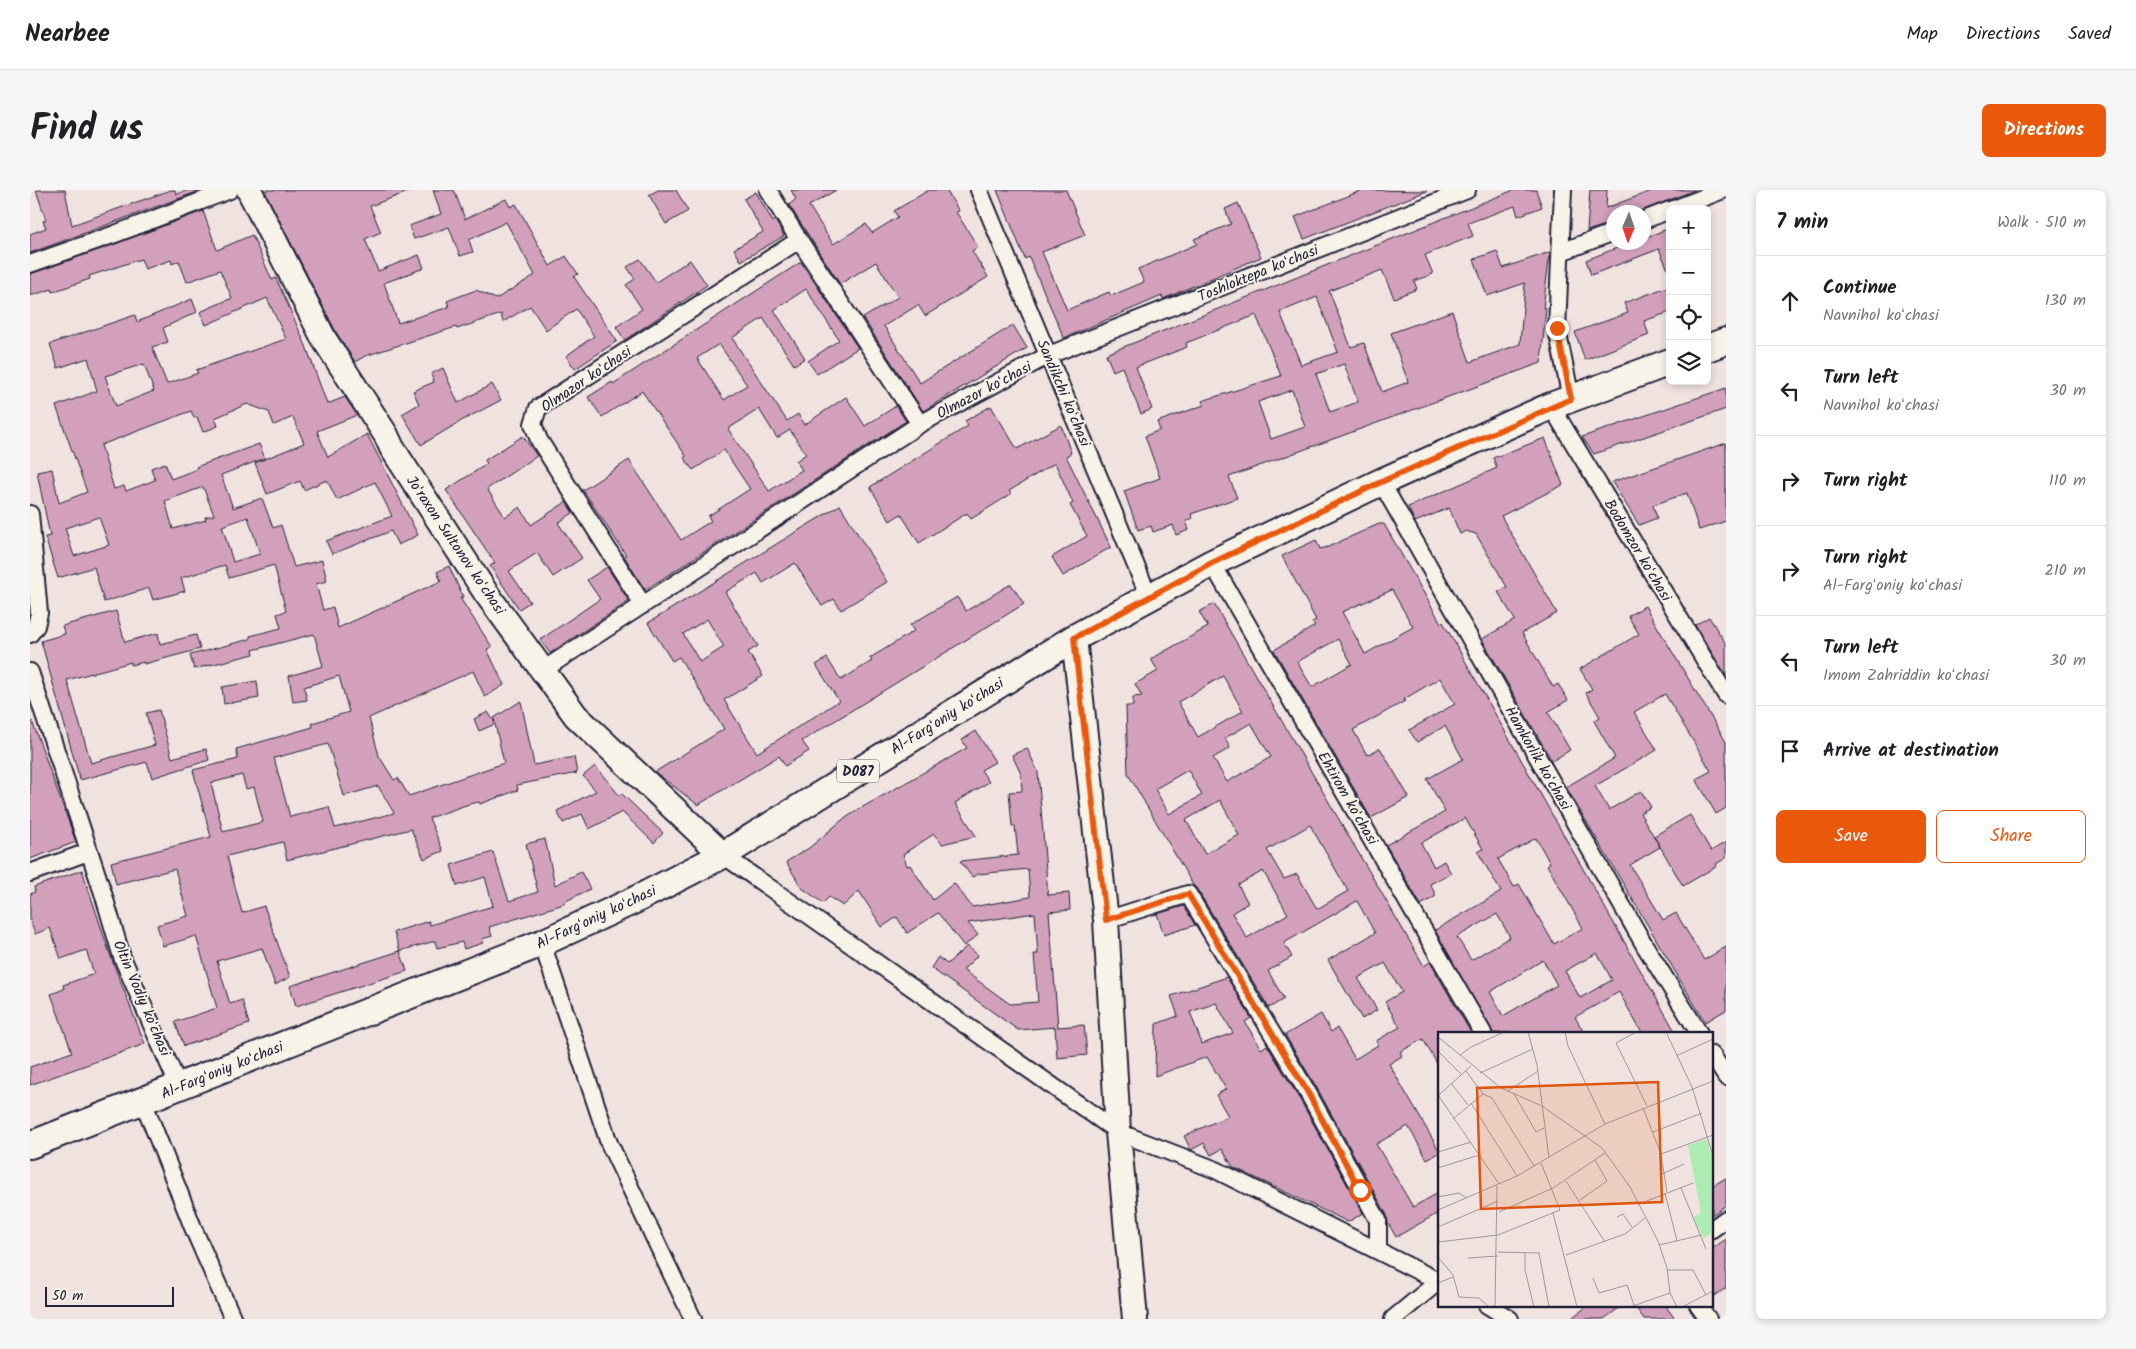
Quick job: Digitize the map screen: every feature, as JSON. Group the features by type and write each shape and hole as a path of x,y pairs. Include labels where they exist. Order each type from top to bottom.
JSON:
{"main road":[{"path":"1711,347 1726,341"},
{"name":"Al-Fargʻoniy koʻchasi","path":"30,1145 542,943 635,900 723,855 1074,638 1212,563 1381,482 1561,403 1666,364"}],"street":[{"path":"30,264 230,190"},
{"name":"Joʻraxon Sultonov koʻchasi","path":"249,190 324,339 470,569 576,716 723,855"},
{"name":"Olmazor koʻchasi","path":"768,190 798,240 920,424"},
{"name":"Sandikchi koʻchasi","path":"979,190 1149,597"},
{"name":"Toshloktepa koʻchasi","path":"1048,356 1467,190"},
{"path":"1561,403 1557,328 1563,190"},
{"path":"1684,205 1723,190"},
{"path":"1651,217 1666,212"},
{"path":"1561,252 1606,235"},
{"name":"Olmazor koʻchasi","path":"643,605 539,440 533,424 538,408 798,240"},
{"name":"Olmazor koʻchasi","path":"543,670 920,424 1048,356"},
{"name":"Bodomzor koʻchasi","path":"1561,403 1726,693"},
{"name":"Hamkorlik koʻchasi","path":"1381,482 1635,928 1698,1032"},
{"path":"30,514 39,613 36,626 30,634"},
{"name":"Ehtirom koʻchasi","path":"1212,563 1482,1032"},
{"path":"1074,638 1106,920 1118,1132 1135,1319"},
{"name":"Oltin Vodiy koʻchasi","path":"30,672 122,957 179,1086"},
{"path":"30,873 88,852"},
{"path":"723,855 1118,1132 1216,1170 1438,1281"},
{"path":"1106,920 1188,894 1308,1093 1378,1220 1378,1251"},
{"path":"542,943 609,1143 693,1319"},
{"path":"1714,1058 1726,1077"},
{"path":"143,1101 194,1230 233,1319"},
{"path":"1714,1228 1726,1220"},
{"path":"1392,1319 1438,1284"},
{"path":"1489,1306 1510,1319"},
{"path":"1699,1306 1708,1319"}],"building":[{"path":"36,190 65,190 72,225 171,190 175,190 176,194 188,190 202,190 30,253 30,234 46,228 43,221 46,220"},
{"path":"264,190 408,190 408,192 370,206 381,232 365,239 378,271 419,255 424,268 384,283 398,323 449,307 447,301 476,290 496,299 535,275 506,222 469,240 473,252 460,256 449,227 414,239 409,226 441,214 433,190 454,190 465,219 506,199 510,207 516,204 550,266 566,256 578,274 574,277 617,341 575,369 566,356 594,336 576,309 546,330 530,306 503,322 501,314 365,356 355,362 336,332"},
{"path":"658,190 676,190 688,211 666,224 649,195"},
{"path":"791,190 836,190 809,206 833,244 866,224 872,233 898,217 894,211 929,190 946,190 959,211 956,212 978,247 972,251 988,277 925,316 918,305 884,326 920,383 1013,325 1027,348 923,411 863,318 898,297 876,262 840,284 789,205 796,199"},
{"path":"997,190 1066,190 1085,235 1042,252 1067,310 1109,292 1111,296 1144,282 1138,269 1197,244 1194,239 1231,224 1225,209 1238,203 1261,257 1163,299 1162,296 1064,338 1029,257 1025,259"},
{"path":"1363,190 1427,191 1304,239 1295,217"},
{"path":"1514,190 1536,190 1542,207 1518,216 1515,206 1468,223 1473,236 1425,255 1433,274 1414,281 1417,289 1394,298 1382,270 1329,291 1351,347 1364,343 1382,392 1408,382 1391,333 1452,311 1470,362 1520,344 1525,283 1487,296 1474,259 1497,251 1503,268 1550,252 1543,308 1546,308 1541,363 1229,477 1237,498 1191,514 1193,518 1186,521 1189,530 1176,535 1173,525 1153,532 1151,526 1138,530 1124,491 1160,478 1145,436 1160,430 1157,422 1204,405 1202,401 1281,376 1256,315 1186,343 1187,347 1136,367 1152,409 1141,414 1122,367 1113,371 1106,354","holes":["1317,297 1338,352 1301,365 1280,312","1344,364 1358,402 1330,412 1316,374","1292,390 1305,427 1271,439 1258,402"]},
{"path":"1590,190 1607,190 1606,225 1587,231"},
{"path":"1654,190 1695,190 1651,207 1651,205 1614,205"},
{"path":"756,192 773,222 775,220 784,236 741,261 734,249 763,232 744,199"},
{"path":"203,211 217,250 252,235 272,280 276,278 306,346 327,404 345,397 357,415 317,431 328,457 367,434 418,535 398,545 391,531 332,554 326,541 392,516 375,482 337,500 327,480 304,490 300,481 267,494 255,463 304,443 293,417 274,425 269,412 247,404 215,418 218,426 203,432 197,417 194,418 191,411 101,445 114,489 124,486 126,491 155,480 151,468 165,463 171,479 197,469 196,467 259,444 265,458 221,475 233,508 262,498 273,528 281,525 294,567 322,560 327,581 316,584 323,610 333,607 338,628 441,581 437,572 449,566 463,597 460,598 492,647 487,649 504,685 485,697 473,671 369,718 379,756 394,780 398,778 409,796 504,763 495,724 479,731 474,719 488,712 495,723 494,718 521,701 534,765 574,757 577,773 517,785 518,790 480,804 479,802 469,804 429,818 443,851 424,859 411,829 287,860 283,842 227,856 242,913 264,906 290,977 275,985 262,948 217,961 230,1004 242,1000 249,1024 184,1046 175,1022 217,1008 196,936 163,946 157,925 188,916 175,869 116,884 111,862 211,837 193,770 238,759 236,749 313,727 312,723 349,712 339,676 304,687 307,700 293,702 289,676 323,666 314,634 253,650 254,654 194,669 190,655 250,639 250,636 281,628 277,614 286,611 274,565 229,578 225,565 181,578 185,591 153,600 149,588 104,602 94,567 58,578 45,537 50,536 37,472 52,469 59,503 87,492 56,406 97,391 88,358 58,368 50,344 135,315 137,322 192,299 197,312 163,328 168,342 152,347 167,384 198,373 196,370 286,339 267,298 206,325 200,312 232,298 220,270 187,282 179,261 172,264 171,260 145,269 141,259 89,276 90,279 52,292 52,289 30,296 30,274","holes":["144,364 154,391 116,406 105,376","203,487 214,515 205,517 206,520 173,529 165,501","99,517 109,545 74,556 65,528","248,517 260,554 233,562 222,526","328,744 344,796 378,786 394,813 335,828 329,807 290,817 274,758","242,775 246,789 254,787 263,822 223,832 211,783"]},
{"path":"1666,230 1666,265 1659,249 1591,275 1586,260 1612,250 1651,250 1651,235"},
{"path":"640,259 656,282 690,260 707,285 625,340 616,327 642,309 626,285 635,279 627,267"},
{"path":"801,262 858,348 817,374 808,361 839,340 806,289 774,310 805,358 794,365 763,318 732,338 787,421 798,414 804,425 846,397 865,426 896,406 906,421 645,590 624,556 626,555 583,490 629,460 681,540 711,521 708,516 750,489 724,450 693,470 684,458 686,456 642,391 602,417 588,397 612,382 613,384","holes":["719,344 747,385 724,400 697,358","759,409 777,438 790,430 806,454 796,461 802,470 769,491 728,429"]},
{"path":"1666,287 1666,313 1644,321 1649,335 1585,360 1575,332 1628,313 1624,303"},
{"path":"443,368 458,403 492,384 501,400 421,445 402,414 419,404 413,391 434,382 431,374"},
{"path":"1726,388 1726,409 1594,454 1582,437"},
{"path":"991,406 1017,449 1061,425 1071,453 1066,456 1111,547 1063,576 1052,557 1087,536 1070,505 1073,503 1055,463 1009,491 1011,494 971,519 967,513 919,543 901,514 890,521 870,487 968,426 965,421"},
{"path":"523,436 537,456 487,489 505,517 520,507 531,525 566,502 573,513 558,523 582,558 553,577 537,553 509,571 530,602 519,609 490,566 495,563 446,490 487,464 485,460"},
{"path":"1545,438 1563,485 1501,516 1557,613 1522,633 1553,687 1558,684 1568,700 1548,712 1570,750 1552,761 1482,639 1515,620 1498,592 1507,587 1476,534 1466,531 1460,534 1449,508 1415,522 1408,507 1497,468 1493,458"},
{"path":"1726,443 1726,521 1699,530 1687,493 1653,505 1657,518 1639,525 1612,482"},
{"path":"840,505 887,582 841,610 834,599 822,606 795,563 763,583 757,573 725,592 758,646 748,652 763,676 724,700 757,753 839,701 816,665 827,658 841,680 872,661 870,658 914,631 910,625 957,597 966,611 1011,584 1024,604 802,741 809,751 785,766 779,756 698,805 655,772 724,729 679,657 672,661 648,623","holes":["707,619 724,647 700,662 683,634"]},
{"path":"1379,524 1384,524 1441,623 1443,622 1675,1032 1641,1032 1619,992 1575,1017 1583,1032 1492,1032 1435,930 1501,892 1478,852 1483,849 1465,818 1421,843 1434,867 1444,861 1451,873 1430,884 1436,896 1421,905 1386,845 1445,812 1427,779 1463,759 1445,726 1417,742 1409,730 1455,704 1440,678 1404,699 1405,701 1353,730 1367,755 1380,748 1409,797 1371,818 1274,650 1315,626 1312,622 1316,620 1282,556 1316,540 1320,549","holes":["1392,590 1413,627 1365,654 1342,612","1338,639 1352,664 1312,687 1297,662","1536,838 1550,863 1547,865 1583,928 1554,944 1519,884 1514,887 1498,859","1497,914 1510,937 1471,960 1457,937","1597,953 1612,980 1580,998 1565,971","1543,960 1557,985 1503,1016 1490,992"]},
{"path":"607,567 629,601 550,653 540,640 600,599 587,580"},
{"path":"1214,604 1424,966 1430,962 1470,1032 1438,1032 1438,1065 1423,1039 1400,1052 1402,1056 1389,1064 1438,1149 1438,1153 1427,1159 1408,1126 1376,1144 1413,1207 1438,1193 1438,1213 1396,1237 1388,1223 1387,1215 1317,1088 1285,1035 1321,1014 1331,1032 1337,1028 1355,1059 1378,1045 1376,1041 1400,1027 1385,1002 1402,992 1385,963 1358,978 1377,1010 1362,1019 1328,960 1375,933 1357,901 1284,943 1292,957 1268,971 1284,999 1269,1008 1193,885 1128,774 1126,706 1133,706 1133,697 1142,696 1135,684 1158,671 1151,659 1208,627 1199,612","holes":["1223,676 1243,711 1198,737 1178,702","1251,723 1271,757 1227,782 1213,758 1230,748 1225,738","1188,770 1202,795 1169,814 1155,789","1220,800 1239,835 1205,854 1186,820","1310,825 1348,891 1317,909 1297,874 1284,879 1267,850","1263,871 1288,914 1247,938 1232,913 1248,903 1238,885"]},
{"path":"1645,606 1726,742 1726,808 1716,814 1696,779 1711,771 1665,694 1634,712 1657,750 1595,786 1609,810 1641,791 1651,807 1640,813 1660,847 1630,865 1663,920 1676,913 1704,960 1726,947 1726,1010 1705,1022 1566,787 1615,758 1594,721 1600,717 1586,693 1592,689 1580,669 1639,634 1628,616"},
{"path":"116,611 125,642 158,633 160,644 196,635 200,649 144,664 144,662 131,665 131,662 67,680 91,763 155,745 146,713 159,710 172,758 206,749 209,760 152,778 147,762 80,780 41,641 65,634 62,626"},
{"path":"1709,617 1726,644 1726,676 1695,625"},
{"path":"257,681 259,698 224,704 222,687"},
{"path":"30,721 32,721 76,842 30,859"},
{"path":"976,731 995,762 981,770 989,782 955,803 976,836 942,844 934,834 903,854 907,866 910,865 933,900 954,883 972,907 1030,897 1028,869 978,874 972,877 960,861 1018,855 1015,826 1012,826 1009,792 1022,791 1021,774 1012,755 1027,748 1038,772 1048,895 1069,893 1070,910 1049,912 1058,1027 1084,1025 1087,1055 1057,1058 1055,1027 1018,1030 931,968 938,957 947,964 967,946 978,955 963,970 1010,1004 1038,1002 1034,954 1038,954 1035,913 968,923 978,935 964,946 938,913 907,933 897,917 882,927 859,891 843,906 829,897 823,903 802,888 786,862 809,848 841,821 861,808 967,748 962,740"},
{"path":"595,766 619,795 622,794 663,833 654,843 622,812 589,829 582,814 563,823 557,811 596,791 583,776"},
{"path":"1690,815 1711,851 1726,842 1726,858 1716,864 1717,866 1683,886 1654,836"},
{"path":"545,839 555,885 581,872 590,889 564,902 564,904 489,927 492,936 482,939 483,943 464,949 462,942 437,948 435,941 400,951 394,932 429,921 430,925 493,906 485,877 457,886 451,865 493,852 509,901 538,892 526,844"},
{"path":"82,870 112,960 145,1044 30,1085 30,1067 72,1052 51,994 64,989 63,985 94,974 86,950 61,959 50,928 35,934 30,920 30,894 35,892 34,887"},
{"path":"1184,906 1195,925 1164,935 1157,914"},
{"path":"400,951 407,971 296,1006 290,986"},
{"path":"1227,977 1251,1018 1245,1022 1261,1049 1267,1045 1363,1213 1348,1222 1233,1167 1222,1149 1211,1155 1204,1143 1191,1150 1184,1136 1228,1116 1216,1095 1226,1089 1207,1057 1155,1076 1156,1024 1178,1016 1171,996","holes":["1216,1003 1233,1033 1202,1044 1190,1012"]},
{"path":"1726,1178 1726,1205 1714,1214 1714,1185"},
{"path":"1726,1239 1726,1288 1714,1297 1714,1248"},
{"path":"1588,1306 1622,1306 1604,1319 1570,1319"},
{"path":"1635,1306 1666,1306 1675,1319 1644,1319"}],"route":[{"path":"1360,1190 1308,1093 1188,894 1106,920 1074,638 1212,563 1381,482 1551,406 1571,399 1557,328"}]}
